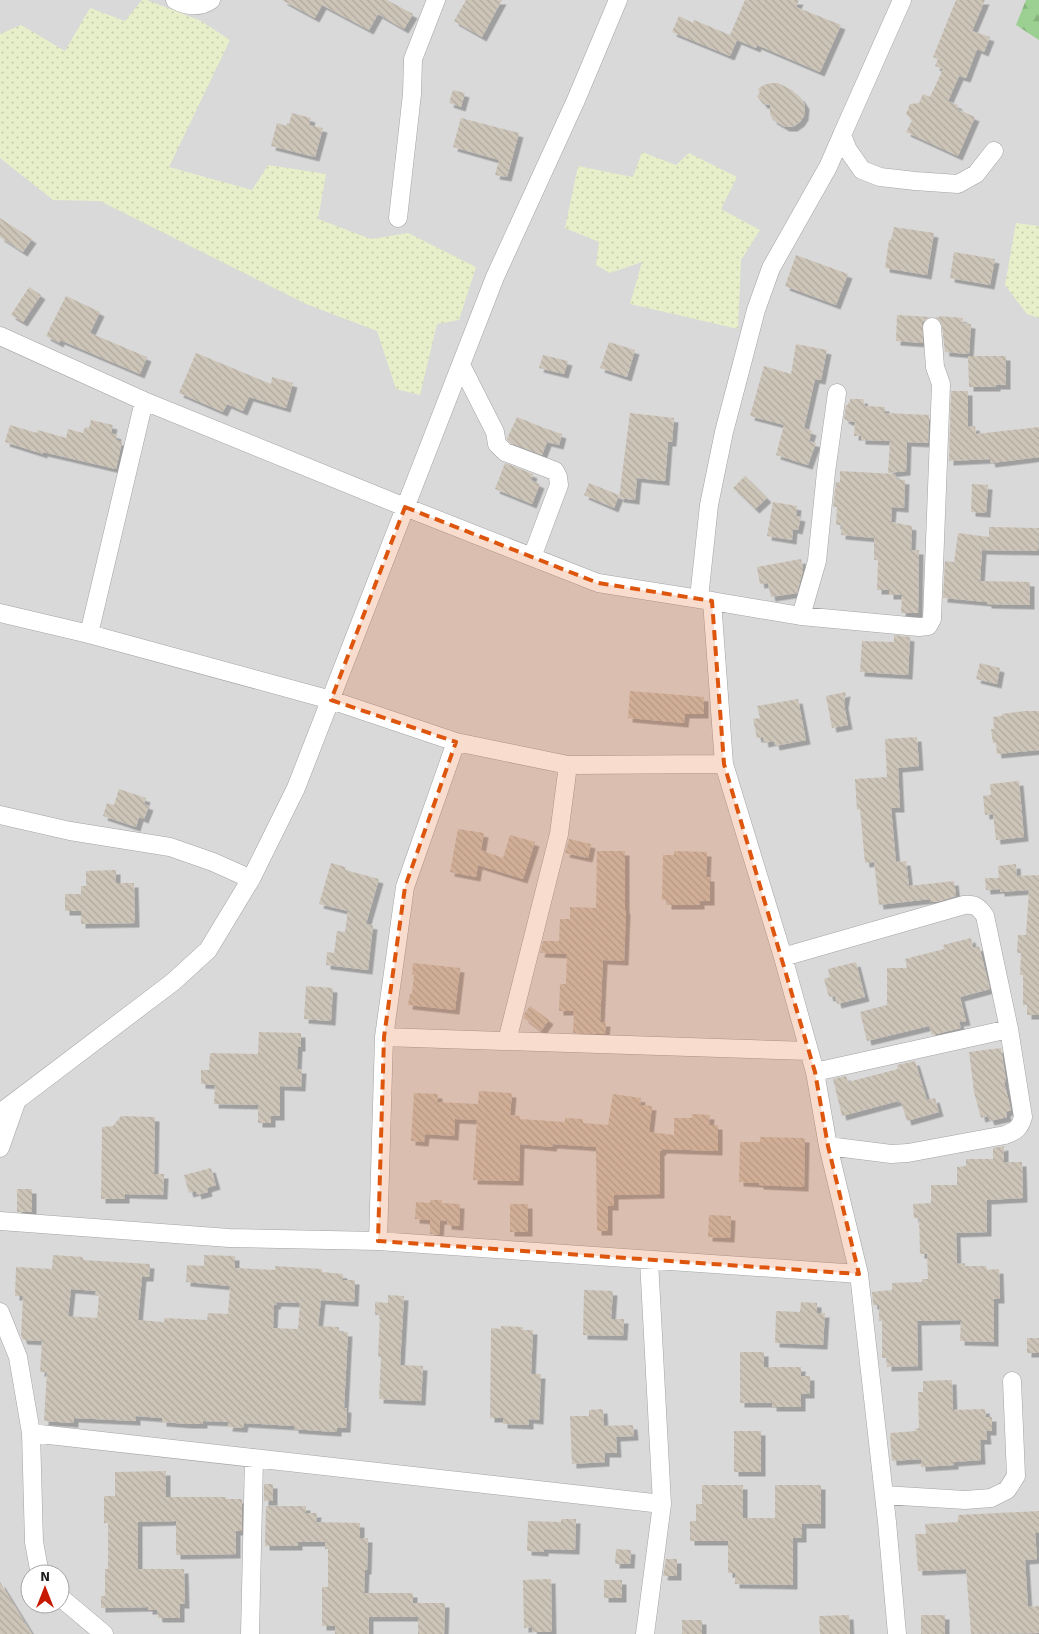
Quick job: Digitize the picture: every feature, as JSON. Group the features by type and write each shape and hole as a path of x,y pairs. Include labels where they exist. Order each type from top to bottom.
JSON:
{"street":[{"path":"175,0 196,6 211,0"},
{"path":"398,218 412,94 413,59 436,0"},
{"path":"0,1113 174,982 208,950 251,879 296,788 332,700 495,277 576,100 618,0"},
{"path":"897,1634 884,1495 859,1274 828,1146 815,1072 783,957 724,764 705,600 709,505 724,432 756,310 771,268 828,167 902,0"},
{"path":"842,135 848,150 862,170 880,177 915,181 958,184 976,174 994,151"},
{"path":"0,336 144,401 405,508 598,583 801,616 919,627 928,626 932,620 941,384 935,367 932,327"},
{"path":"461,365 495,432 497,444 505,452 555,471 558,477 559,485 532,557"},
{"path":"801,616 817,561 826,472 837,393"},
{"path":"90,634 144,401"},
{"path":"0,613 90,634 332,700 456,742 568,765 724,764"},
{"path":"378,1241 384,1037 405,887 456,742"},
{"path":"507,1041 559,834 568,765"},
{"path":"0,816 70,831 170,847 213,862 251,879"},
{"path":"783,957 964,905 979,907 985,916 1009,1029 1023,1117 1020,1127 1014,1132 891,1154 828,1146"},
{"path":"815,1072 1009,1029"},
{"path":"384,1037 809,1051"},
{"path":"0,1148 18,1100"},
{"path":"0,1221 229,1238 378,1241 859,1274"},
{"path":"646,1634 662,1504 649,1260"},
{"path":"0,1312 18,1357 31,1433 34,1542 39,1564"},
{"path":"884,1495 965,1500 991,1498 1007,1490 1016,1476 1012,1381"},
{"path":"31,1433 662,1504"},
{"path":"250,1634 254,1458"},
{"path":"70,1605 104,1634"}],"highlighted area":[{"path":"405,507 598,583 712,601 724,764 815,1072 828,1146 859,1274 378,1241 384,1037 405,887 456,742 331,700"}],"shaded area":[{"path":"0,0 1039,0 1039,1634 0,1634"}],"green space":[{"path":"142,0 147,0 201,21 230,40 169,167 252,190 268,165 326,174 318,219 371,239 408,233 476,267 459,320 437,324 420,395 396,389 377,331 306,304 100,201 53,200 0,158 0,34 21,25 65,51 90,8 125,21"},
{"path":"1026,0 1039,0 1039,40 1016,25"},
{"path":"642,152 676,165 689,153 737,177 721,209 760,230 741,260 738,329 630,304 642,262 610,273 596,265 599,242 565,228 578,166 633,177"},
{"path":"1016,223 1039,226 1039,318 1027,314 1005,285"}],"building":[{"path":"282,0 387,0 413,14 404,29 378,14 369,30 322,5 315,18"},
{"path":"466,0 502,0 482,37 454,21"},
{"path":"745,0 799,0 796,7 841,25 820,72 757,45 756,48 737,40 730,56 672,32 679,16 693,23 694,20 730,35"},
{"path":"956,0 985,0 972,31 990,37 984,52 977,49 966,78 959,76 948,101 958,105 957,109 975,117 958,156 906,132 912,120 906,114 910,104 919,103 923,94 930,97 943,69 935,66 938,59 933,57"},
{"path":"771,83 778,83 792,90 805,105 804,116 793,127 785,127 773,120 770,114 770,105 763,104 757,96 760,92 758,89"},
{"path":"453,90 465,93 461,107 449,103"},
{"path":"292,113 311,118 309,125 323,128 315,157 271,146 277,123 286,126 287,123 289,124"},
{"path":"461,118 519,133 507,177 495,175 499,160 453,147"},
{"path":"0,218 32,239 23,252 0,237"},
{"path":"894,227 934,233 927,275 885,268 889,240 891,240"},
{"path":"954,252 995,259 990,285 950,278"},
{"path":"796,255 848,274 836,305 785,286"},
{"path":"29,287 41,295 23,322 11,315"},
{"path":"66,296 100,312 90,333 147,357 140,374 60,340 59,343 46,336"},
{"path":"897,315 930,317 922,323 923,343 896,341"},
{"path":"935,317 963,318 962,323 971,324 969,354 945,352 942,326"},
{"path":"609,342 635,350 627,377 600,368"},
{"path":"796,344 827,350 821,380 815,379 804,428 812,431 809,441 816,443 808,465 776,455 784,425 750,416 764,366 791,374"},
{"path":"196,353 271,384 272,377 293,383 286,408 249,397 243,411 227,404 223,412 179,393"},
{"path":"543,355 568,361 564,374 539,368"},
{"path":"968,356 1006,356 1006,385 969,387"},
{"path":"951,391 968,391 968,427 975,426 976,434 1039,427 1039,457 991,463 990,459 949,461"},
{"path":"850,399 863,399 865,406 885,407 885,413 929,415 928,443 907,442 906,471 888,473 890,441 861,440 861,436 854,436 855,422 844,419 846,405 848,405 848,402 850,403"},
{"path":"630,413 674,418 672,442 668,442 665,481 637,478 635,500 619,498"},
{"path":"517,417 562,434 559,445 547,442 542,455 511,443 507,439"},
{"path":"91,420 113,425 111,433 117,435 116,440 122,442 116,469 43,452 43,454 5,442 10,425 37,433 38,430 66,438 68,429 83,433 85,427 89,428"},
{"path":"505,463 533,474 531,480 540,484 532,504 495,489"},
{"path":"840,471 895,474 896,479 905,480 904,508 892,507 891,522 912,526 911,550 919,550 918,613 901,613 902,595 889,595 889,590 877,590 878,560 874,560 874,538 841,535 842,525 836,525 837,507 833,507 836,482 840,482"},
{"path":"745,476 767,498 755,509 733,488"},
{"path":"589,483 619,495 614,508 584,495"},
{"path":"972,484 988,485 986,513 971,512"},
{"path":"773,502 797,506 796,516 801,517 798,530 793,529 792,540 767,536"},
{"path":"989,527 1039,528 1038,551 982,550 980,581 1030,582 1030,605 987,604 987,602 943,598 945,561 954,562 958,533 989,537"},
{"path":"801,559 803,570 797,593 771,597 768,583 760,584 757,567"},
{"path":"894,635 910,637 908,675 860,672 862,641 894,642"},
{"path":"980,663 1000,668 997,684 976,679"},
{"path":"630,691 704,697 704,714 685,714 684,723 628,718"},
{"path":"846,692 844,704 848,725 832,728 826,696"},
{"path":"798,699 806,740 775,746 774,741 764,743 763,737 757,738 753,719 760,718 757,706"},
{"path":"1024,711 1039,711 1039,750 997,754 996,743 993,743 991,729 994,729 993,717"},
{"path":"917,737 919,766 898,768 900,808 891,808 896,862 906,861 909,886 954,881 956,896 937,902 930,902 930,899 879,905 874,862 865,863 860,809 857,810 855,779 887,777 885,739"},
{"path":"1019,781 1024,837 996,840 993,814 985,815 983,796 991,795 990,784"},
{"path":"119,789 146,798 144,804 149,806 144,819 139,817 136,827 103,816 107,803 114,805"},
{"path":"458,829 484,833 481,850 503,858 510,835 535,842 523,879 478,865 476,877 450,872"},
{"path":"569,839 591,844 588,858 565,853"},
{"path":"597,851 625,851 626,910 624,961 603,960 600,1022 606,1022 605,1034 573,1033 574,1011 559,1011 560,984 566,984 567,954 540,953 543,941 559,941 560,919 570,919 570,907 596,908"},
{"path":"674,851 707,852 706,877 710,877 710,901 700,901 700,905 667,905 667,900 662,900 663,855 674,855"},
{"path":"331,863 346,867 345,870 379,879 366,924 373,925 368,970 326,965 327,952 334,953 337,931 345,932 348,911 319,904"},
{"path":"1016,864 1017,876 1039,875 1039,1015 1027,1015 1027,1005 1023,1005 1023,975 1020,975 1021,953 1017,953 1018,935 1026,935 1029,890 1000,892 1000,889 986,890 985,878 999,878 998,866"},
{"path":"116,870 116,883 134,883 135,923 81,924 81,911 65,911 65,894 81,894 81,886 86,886 86,871"},
{"path":"971,938 973,948 979,946 990,989 960,997 966,1021 959,1022 961,1028 932,1035 929,1026 867,1041 860,1012 887,1005 887,968 907,968 905,959 944,949 943,945"},
{"path":"856,962 865,997 837,1004 835,996 829,997 824,979 830,977 828,969"},
{"path":"413,963 460,968 455,1010 408,1005 410,994 412,994"},
{"path":"306,986 333,988 331,1021 304,1019"},
{"path":"530,1006 549,1020 541,1031 524,1018"},
{"path":"259,1032 301,1033 301,1047 298,1047 297,1069 302,1069 301,1087 280,1086 280,1116 271,1116 271,1123 258,1123 258,1105 214,1104 215,1085 201,1084 201,1070 209,1070 210,1053 258,1054"},
{"path":"1001,1048 1006,1081 1004,1082 1011,1110 1006,1112 1007,1117 990,1121 988,1116 981,1118 974,1092 969,1052"},
{"path":"915,1061 927,1100 935,1098 939,1112 907,1121 901,1102 899,1103 898,1101 842,1116 833,1079 846,1076 848,1082 898,1069 897,1065"},
{"path":"479,1091 512,1093 510,1115 520,1116 520,1119 565,1122 565,1118 583,1119 583,1123 608,1125 613,1094 641,1098 640,1105 652,1106 649,1132 674,1135 674,1118 692,1118 692,1114 710,1115 709,1125 718,1125 718,1151 662,1149 660,1151 660,1194 614,1195 614,1206 608,1206 608,1231 597,1231 596,1147 553,1144 552,1147 520,1144 519,1181 473,1180 477,1120 455,1119 454,1136 425,1134 424,1142 411,1141 414,1093 438,1094 437,1102 478,1104"},
{"path":"121,1116 155,1117 154,1174 164,1174 163,1195 125,1194 125,1199 101,1199 102,1127 113,1126"},
{"path":"760,1137 805,1138 804,1187 739,1182 740,1142 760,1142"},
{"path":"1004,1146 1004,1162 1022,1162 1023,1198 987,1200 987,1232 956,1233 957,1264 965,1263 965,1266 986,1266 987,1270 999,1269 1000,1299 994,1299 994,1342 960,1341 961,1320 917,1321 918,1366 887,1367 887,1358 882,1358 882,1321 879,1321 879,1305 873,1305 872,1292 892,1290 892,1283 922,1282 922,1279 928,1279 927,1254 920,1254 919,1218 914,1218 913,1204 931,1203 931,1185 957,1185 957,1167 966,1166 966,1159 993,1159 993,1148"},
{"path":"211,1168 216,1185 207,1188 208,1192 197,1195 196,1191 189,1193 184,1175"},
{"path":"17,1189 32,1189 32,1212 17,1212"},
{"path":"430,1200 442,1200 442,1203 460,1204 459,1226 447,1225 447,1221 440,1220 439,1235 430,1234 430,1220 415,1219 416,1202 430,1203"},
{"path":"510,1204 528,1204 528,1232 510,1232"},
{"path":"709,1215 731,1216 730,1238 708,1237"},
{"path":"53,1255 83,1257 83,1260 150,1264 149,1277 142,1277 138,1320 164,1322 165,1318 207,1320 208,1313 228,1314 230,1286 186,1282 187,1265 204,1266 204,1255 235,1256 235,1268 275,1270 275,1266 322,1269 322,1272 343,1274 343,1280 355,1280 354,1302 321,1300 318,1326 339,1327 339,1332 348,1332 344,1408 347,1408 346,1428 337,1428 337,1432 294,1429 294,1426 244,1423 243,1428 228,1427 229,1422 203,1421 203,1424 188,1424 162,1422 162,1418 136,1416 136,1421 74,1418 74,1423 44,1421 47,1372 40,1372 42,1341 23,1340 21,1335 23,1296 15,1296 16,1267 52,1269","holes":["71,1289 96,1291 95,1295 99,1295 97,1318 68,1316","277,1302 300,1303 298,1329 273,1328 274,1305"]},
{"path":"584,1290 613,1291 611,1319 624,1319 623,1336 583,1335"},
{"path":"388,1295 404,1296 400,1365 423,1366 421,1401 379,1399 380,1315 375,1315 375,1302 388,1303"},
{"path":"801,1302 817,1303 817,1313 825,1313 823,1345 775,1343 776,1311 800,1312"},
{"path":"501,1326 523,1327 523,1330 533,1330 531,1374 541,1374 539,1420 529,1419 529,1425 503,1424 503,1418 490,1418 491,1328 501,1329"},
{"path":"1027,1338 1039,1338 1039,1353 1027,1353"},
{"path":"740,1352 764,1352 764,1367 801,1367 801,1376 810,1376 810,1394 801,1394 801,1407 772,1407 772,1403 740,1403"},
{"path":"952,1380 953,1410 985,1409 986,1417 992,1417 992,1431 986,1431 987,1440 980,1440 981,1460 954,1462 954,1465 921,1467 921,1459 892,1461 890,1433 916,1431 915,1429 919,1428 918,1392 923,1392 923,1381"},
{"path":"603,1409 604,1426 633,1425 634,1436 616,1437 617,1453 605,1453 605,1462 572,1464 570,1416 589,1416 589,1410"},
{"path":"734,1431 761,1431 761,1472 734,1472"},
{"path":"166,1471 166,1497 226,1497 226,1499 242,1499 242,1531 236,1531 236,1554 176,1555 176,1521 138,1522 138,1569 184,1569 185,1604 180,1604 180,1618 158,1618 157,1610 148,1610 148,1607 101,1608 101,1596 105,1596 105,1569 108,1569 108,1523 104,1523 104,1496 115,1496 115,1472"},
{"path":"264,1484 273,1484 273,1501 264,1501"},
{"path":"702,1485 743,1485 743,1518 775,1518 775,1485 821,1485 821,1524 802,1524 802,1538 793,1538 793,1585 735,1584 735,1573 728,1573 728,1541 690,1541 690,1521 696,1521 696,1504 702,1504"},
{"path":"266,1506 306,1506 306,1513 317,1513 316,1522 360,1523 360,1538 368,1538 364,1593 413,1593 413,1603 445,1603 444,1634 418,1634 418,1617 369,1617 369,1634 335,1634 335,1626 322,1626 322,1587 328,1587 328,1549 325,1549 325,1542 298,1542 298,1546 265,1546"},
{"path":"1039,1511 1039,1533 1035,1533 1037,1559 1025,1560 1028,1607 1039,1606 1039,1633 971,1634 966,1569 918,1571 915,1534 926,1534 925,1524 958,1522 958,1515"},
{"path":"561,1519 576,1519 575,1550 544,1549 544,1552 527,1551 528,1521 561,1522"},
{"path":"616,1549 631,1550 630,1564 615,1564"},
{"path":"666,1559 677,1559 677,1576 663,1576"},
{"path":"551,1579 552,1632 533,1632 532,1627 524,1628 523,1580"},
{"path":"604,1580 622,1580 622,1598 604,1598"},
{"path":"0,1582 32,1634 0,1634"},
{"path":"849,1615 850,1634 820,1634 819,1616"},
{"path":"921,1615 945,1615 945,1634 921,1634"},
{"path":"682,1620 702,1620 702,1634 682,1634"}]}
